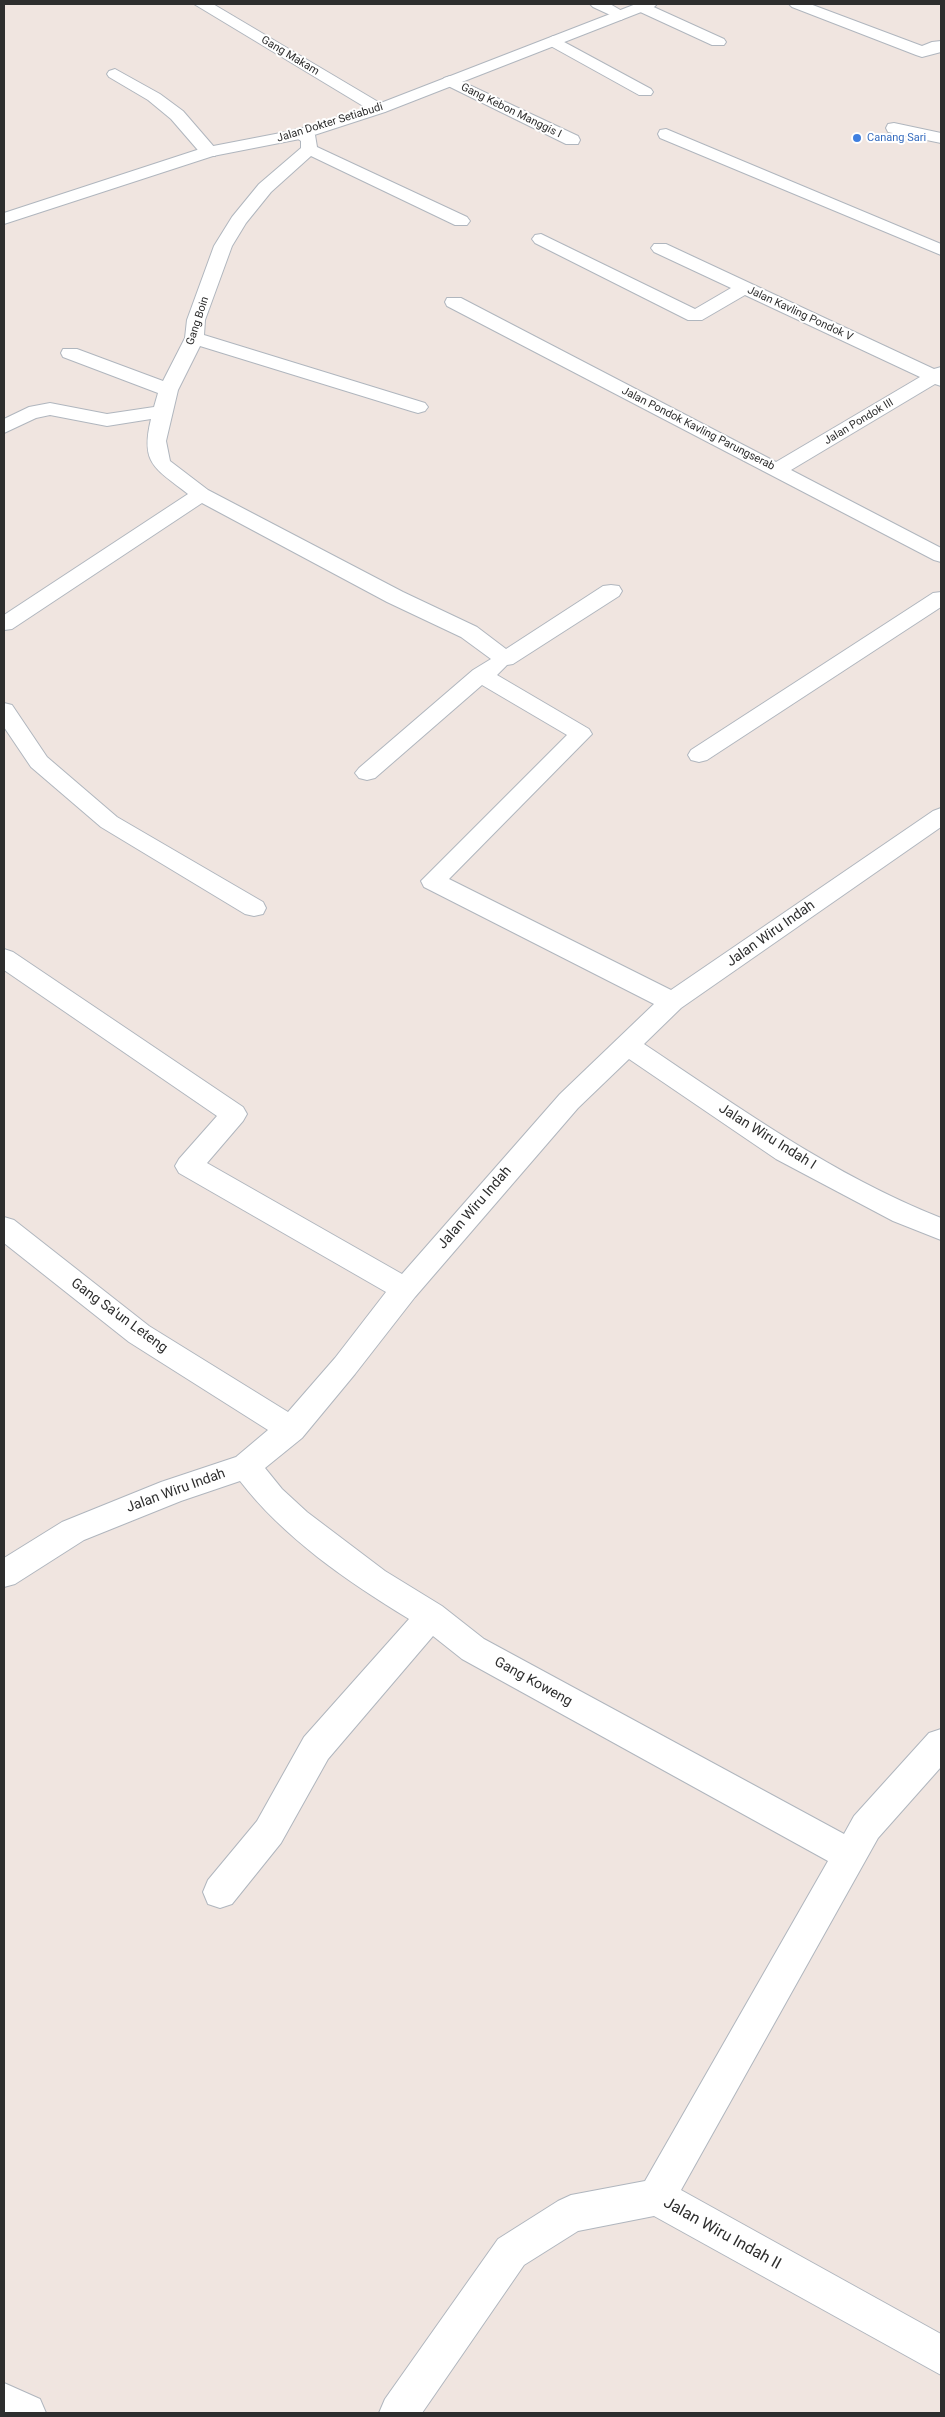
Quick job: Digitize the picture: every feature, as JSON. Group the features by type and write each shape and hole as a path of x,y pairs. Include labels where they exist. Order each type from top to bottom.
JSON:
{"street":[{"name":"Gang Makam","path":"202,4 379,108"},
{"path":"598,4 621,15"},
{"path":"797,4 922,52 938,45 941,47"},
{"name":"Jalan Dokter Setiabudi","path":"4,219 209,152 304,142 379,108 645,5"},
{"path":"645,5 718,42"},
{"path":"553,41 645,92"},
{"path":"115,74 154,97 177,115 209,152"},
{"name":"Gang Kebon Manggis I","path":"450,82 572,140"},
{"path":"894,128 941,138"},
{"path":"666,134 941,250"},
{"path":"304,142 461,221"},
{"name":"Gang Boin","path":"304,142 238,221 223,246 196,320 194,338 168,390 156,441 161,463 201,494 395,597 469,632 505,659"},
{"path":"541,239 695,316 744,288"},
{"name":"Jalan Kavling Pondok V","path":"660,248 939,376"},
{"name":"Jalan Pondok Kavling Parungserab","path":"454,302 941,556"},
{"path":"194,338 418,407"},
{"path":"70,353 168,390"},
{"name":"Jalan Pondok III","path":"777,470 939,376"},
{"path":"4,428 28,413 41,409 58,409 98,419 111,420 164,411"},
{"path":"4,624 201,494"},
{"path":"367,773 481,675 611,591"},
{"path":"699,754 941,598"},
{"path":"481,675 581,734 434,881 672,1002"},
{"path":"4,710 39,762 109,822 254,908"},
{"name":"Jalan Wiru Indah","path":"4,1574 73,1532 172,1491 246,1466 291,1429 346,1366 405,1289 569,1100 627,1044 672,1002 941,816"},
{"path":"4,958 234,1114 189,1166 405,1289"},
{"name":"Jalan Wiru Indah I","path":"627,1044 786,1152 903,1214 941,1229"},
{"name":"Gang Sa'un Leteng","path":"4,1228 139,1334 291,1429"},
{"name":"Gang Koweng","path":"246,1466 271,1498 296,1521 374,1581 431,1616 474,1649 850,1855"},
{"path":"220,1892 269,1832 316,1748 431,1616"},
{"path":"656,2197 866,1827 941,1744"},
{"name":"Jalan Wiru Indah II","path":"398,2413 511,2252 571,2214 656,2197 941,2355"},
{"path":"4,2403 26,2413"}],"place":[{"name":"Canang Sari","path":"857,138"}]}
